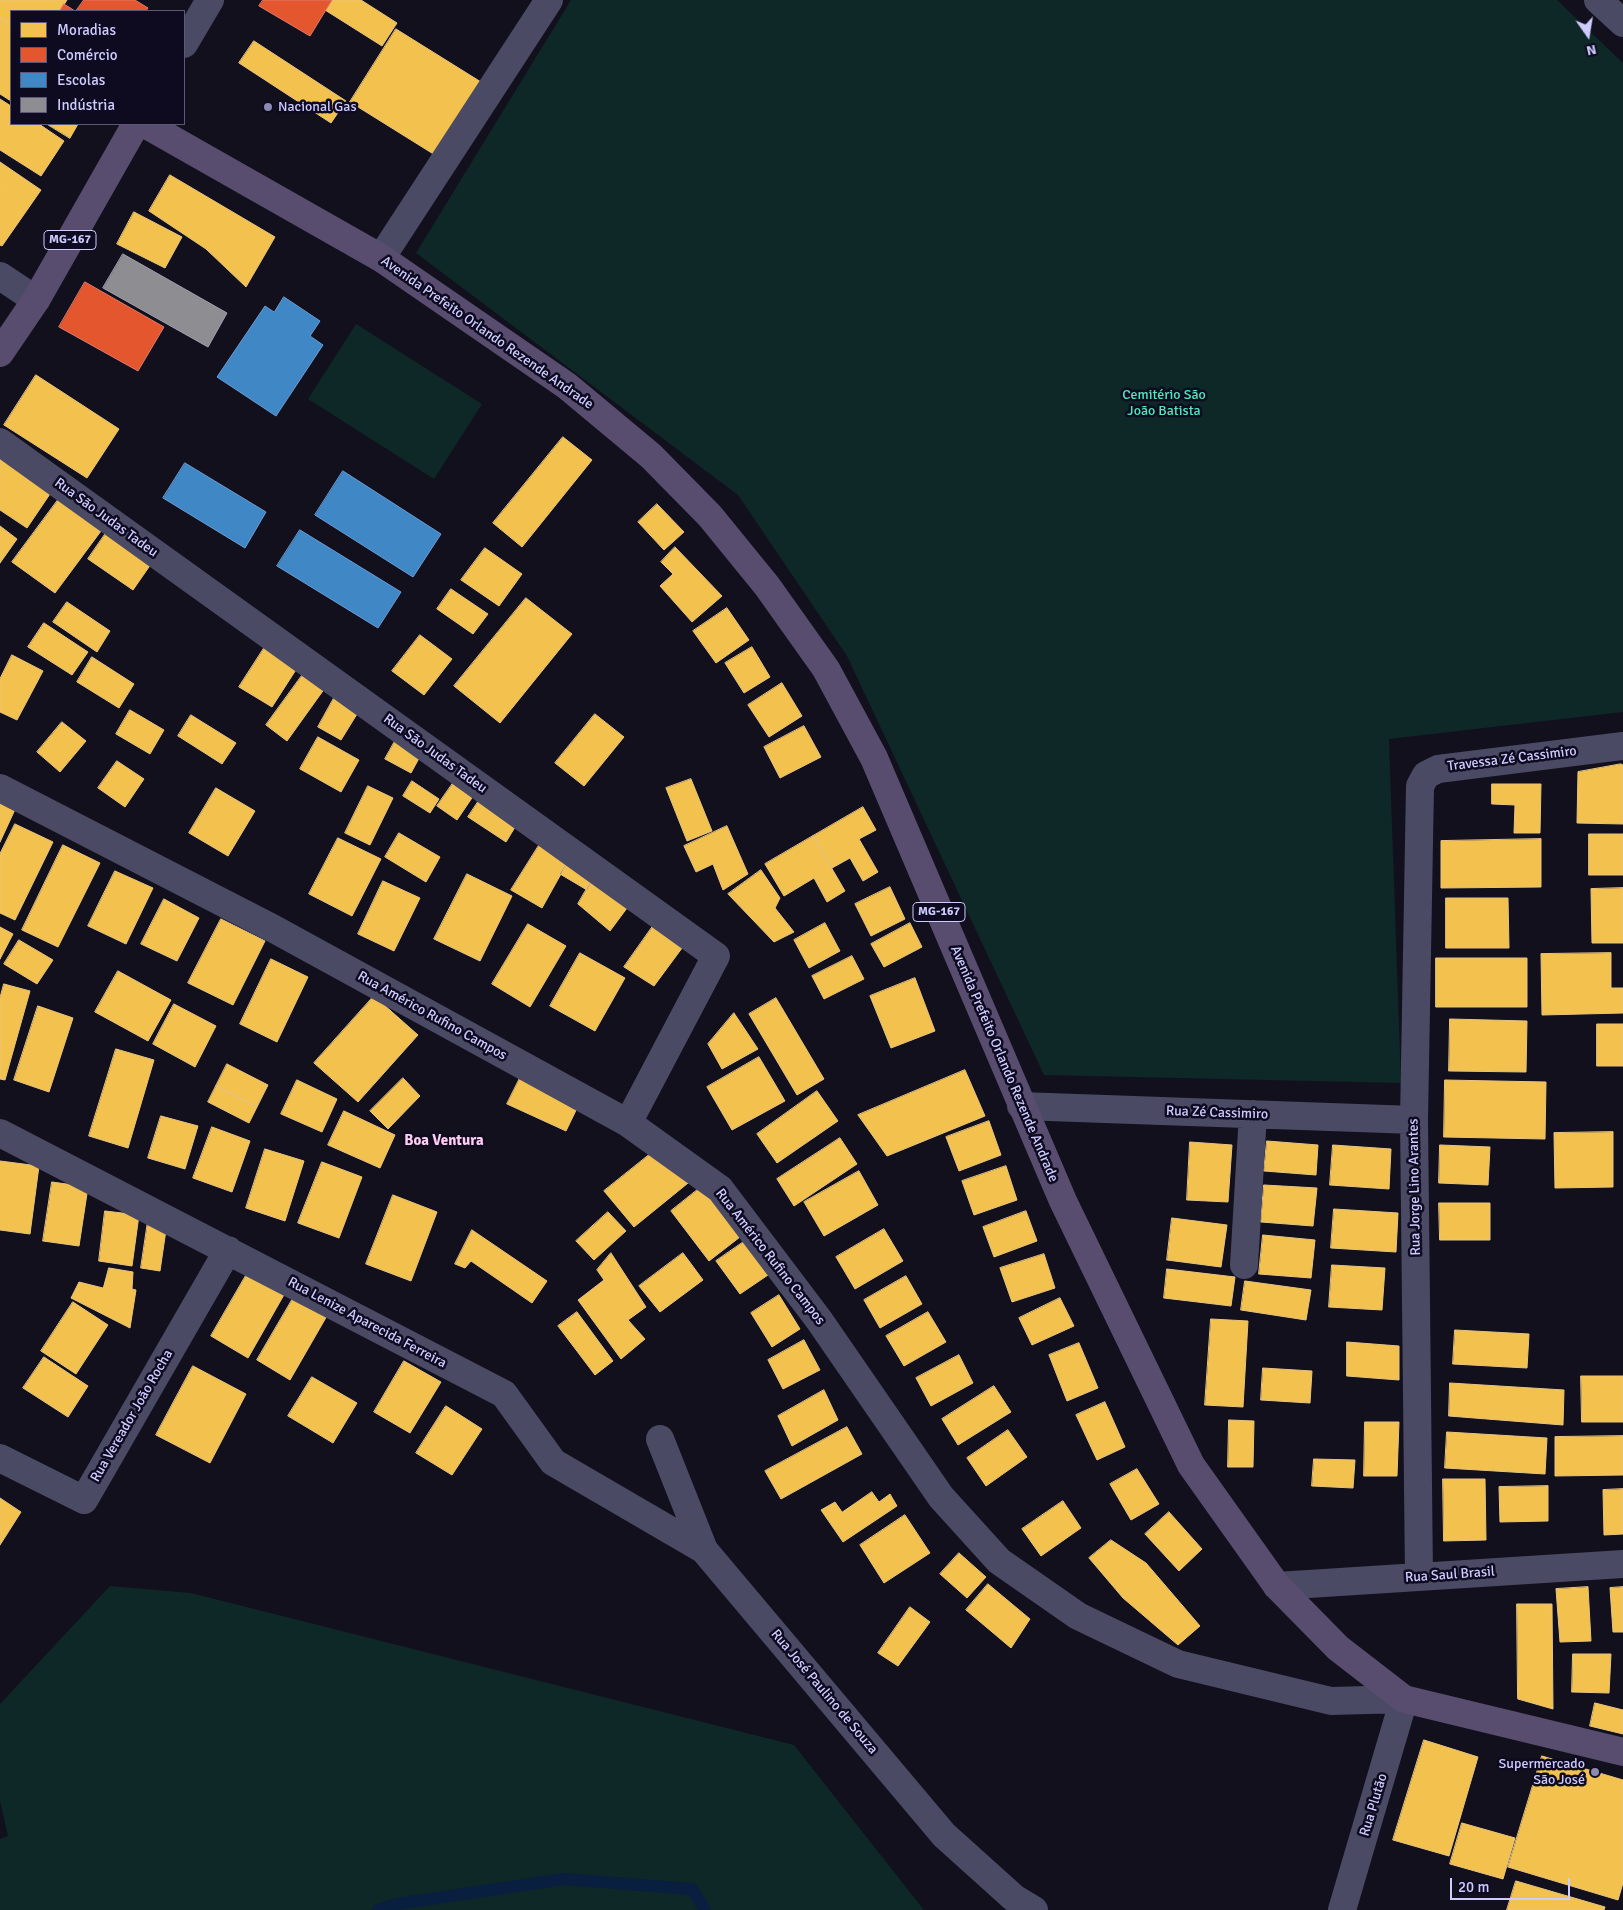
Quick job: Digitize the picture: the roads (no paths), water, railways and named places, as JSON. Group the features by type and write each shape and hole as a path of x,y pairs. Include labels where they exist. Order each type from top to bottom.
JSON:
{"main road":[{"name":"MG-167","path":"0,353 36,300 135,125"},
{"name":"Avenida Prefeito Orlando Rezende Andrade","path":"147,125 381,258 567,386 651,456 710,516 766,586 826,668 874,758 1063,1201 1191,1465 1277,1586 1338,1648 1404,1699 1623,1752"}],"street":[{"path":"185,42 210,0"},
{"path":"381,258 549,0"},
{"path":"1598,0 1623,24"},
{"path":"0,276 36,300"},
{"name":"Rua São Judas Tadeu","path":"0,442 716,956 628,1123"},
{"name":"Travessa Zé Cassimiro","path":"1420,797 1420,786 1426,775 1438,769 1623,746"},
{"name":"Rua Américo Rufino Campos","path":"0,788 274,930 628,1123 720,1189 819,1320 942,1498 999,1561 1078,1616 1178,1664 1331,1701 1404,1699"},
{"name":"Rua Jorge Lino Arantes","path":"1419,1577 1414,1120 1420,797"},
{"name":"Rua Zé Cassimiro","path":"1021,1106 1414,1120"},
{"path":"1244,1265 1252,1114"},
{"name":"Rua Lenize Aparecida Ferreira","path":"0,1133 504,1394 553,1462 704,1550"},
{"name":"Rua Vereador João Rocha","path":"0,1458 84,1500 228,1250"},
{"name":"Rua José Paulino de Souza","path":"660,1439 704,1550 944,1835 1014,1898 1034,1910"},
{"name":"Rua Saul Brasil","path":"1277,1586 1623,1564"},
{"name":"Rua Plutão","path":"1342,1910 1404,1699"}],"waterway":[{"path":"378,1910 397,1904 563,1879 692,1889 705,1910"}],"place":[{"name":"Nacional Gas","path":"268,107"},
{"name":"Supermercado São José","path":"1595,1772"}],"district":[{"name":"Boa Ventura","path":"444,1141"}],"park label":[{"name":"Cemitério São João Batista","path":"1164,404"}]}
